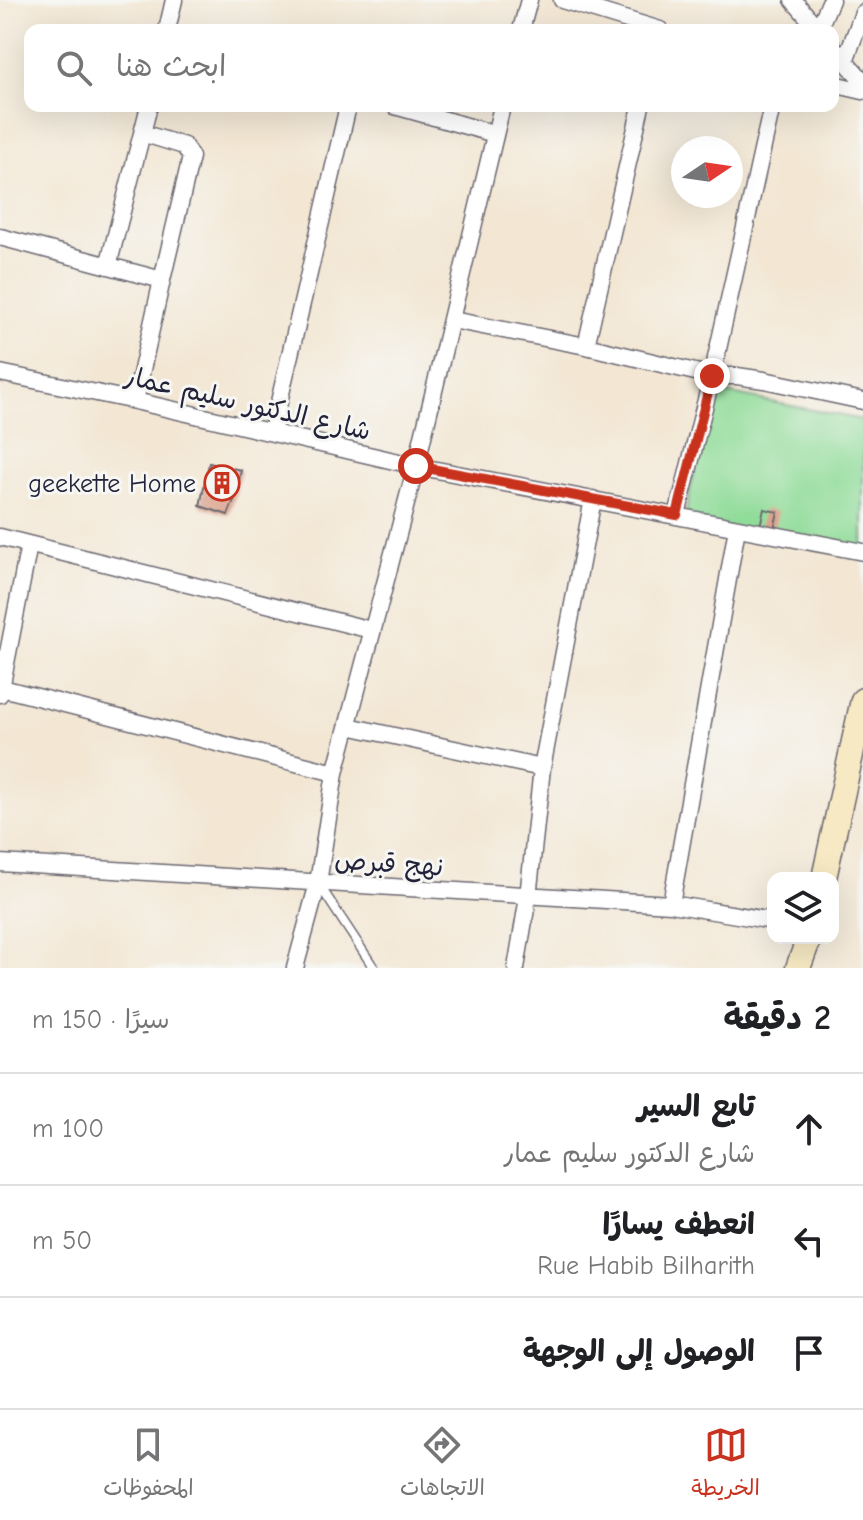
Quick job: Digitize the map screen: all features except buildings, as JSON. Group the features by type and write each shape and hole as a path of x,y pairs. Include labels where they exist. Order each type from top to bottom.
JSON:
{"street":[{"path":"168,24 174,0"},
{"path":"523,24 529,0"},
{"path":"562,0 640,24"},
{"path":"793,0 814,24"},
{"path":"821,24 831,0"},
{"path":"845,61 863,13"},
{"path":"839,54 863,81"},
{"path":"839,85 863,91"},
{"path":"108,266 147,112"},
{"path":"272,432 347,112"},
{"path":"416,112 495,134"},
{"path":"295,968 318,883 335,773 416,466 500,112"},
{"path":"586,346 640,112"},
{"path":"677,515 712,376 771,112"},
{"path":"135,401 191,157 184,146 142,133"},
{"path":"0,237 162,280"},
{"path":"452,320 586,346 712,376 764,380 863,401"},
{"name":"شارع الدكتور سليم عمار","path":"0,373 416,466 863,552"},
{"path":"516,968 528,897 542,768 593,499"},
{"path":"671,904 737,528"},
{"path":"0,537 371,630"},
{"path":"29,545 1,691 335,773"},
{"path":"825,872 863,700"},
{"path":"348,726 542,768"},
{"name":"نهج قبرص","path":"0,863 671,904 767,920"},
{"path":"798,968 807,944"}],"lane":[{"path":"318,883 374,968"}],"green space":[{"path":"711,390 863,420 863,549 842,554 699,527 686,511"}],"place":[{"name":"geekette Home","path":"222,483"}],"route":[{"path":"416,466 677,515 712,376"}]}
